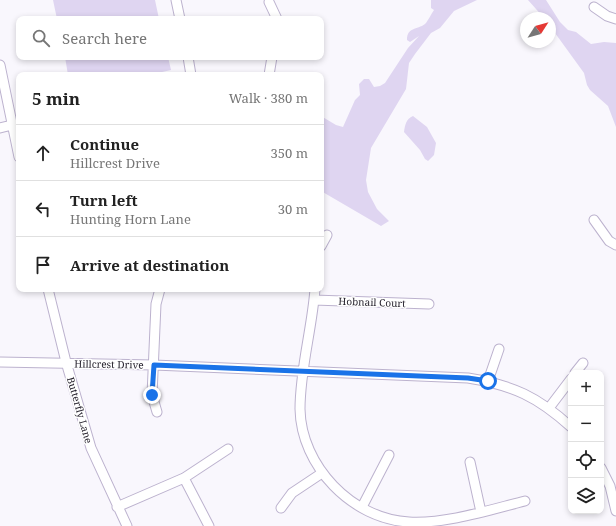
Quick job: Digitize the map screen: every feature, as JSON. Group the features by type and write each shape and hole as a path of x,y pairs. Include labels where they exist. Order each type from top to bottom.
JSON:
{"street":[{"path":"176,0 179,16"},
{"path":"269,2 276,16"},
{"path":"594,7 607,16 616,19"},
{"path":"188,60 190,72"},
{"path":"270,72 272,60"},
{"path":"0,64 16,143"},
{"path":"0,128 12,125"},
{"path":"594,220 609,241 616,245"},
{"path":"324,240 327,235"},
{"name":"Butterfly Lane","path":"49,292 66,362 91,448 127,526"},
{"path":"157,412 152,395 156,304 159,292"},
{"path":"315,292 300,409 304,441 322,474 344,496 377,516 409,522 446,523 481,512 525,501"},
{"name":"Hobnail Court","path":"314,300 429,304"},
{"path":"488,381 499,349"},
{"name":"Hillcrest Drive","path":"0,362 66,362 154,365 468,378 488,381 514,388 550,408 568,424"},
{"path":"577,370 583,363"},
{"path":"550,408 568,383"},
{"path":"117,507 184,478 228,449"},
{"path":"362,507 389,455"},
{"path":"470,462 481,512"},
{"path":"281,508 292,493 322,474"},
{"path":"604,474 610,486 616,511"},
{"path":"184,478 209,526"}],"shaded area":[{"path":"53,0 155,0 158,16 56,16"},
{"path":"431,0 477,0 454,11 440,28 431,33 415,54 409,63 406,89 371,148 366,180 368,192 377,209 389,221 381,226 324,193 324,118 336,125 343,127 355,100 360,95 359,84 364,79 369,79 374,87 385,83 408,48 419,36 410,42 407,40 407,36 413,29 425,24 434,10 431,8"},
{"path":"528,0 546,0 554,12 539,12"},
{"path":"556,16 568,30 576,32 591,44 604,42 616,43 616,127 608,106 590,90 584,73 556,34"},
{"path":"66,60 169,60 171,70 162,72 68,72"},
{"path":"413,116 427,127 436,143 434,155 428,161 404,132 407,121"}],"route":[{"path":"152,395 154,365 468,378 488,381"}]}
